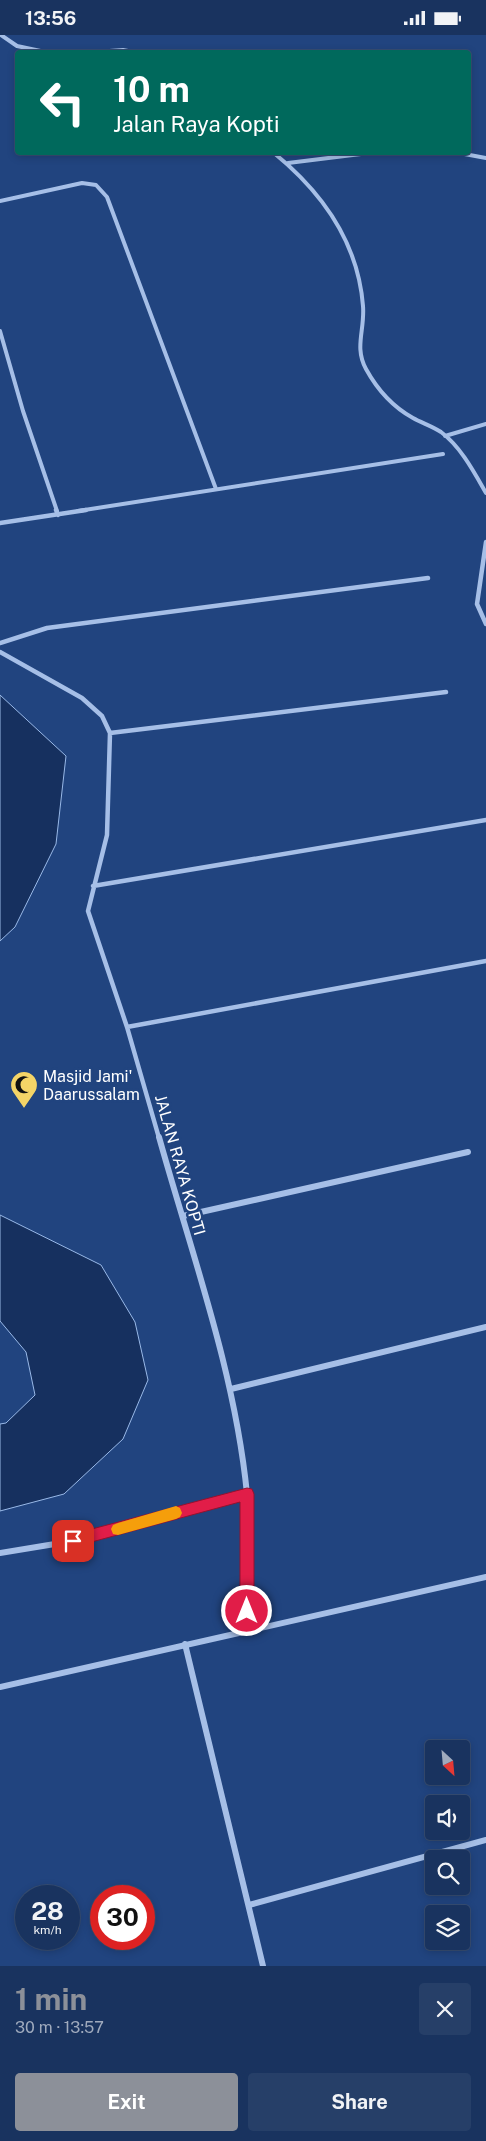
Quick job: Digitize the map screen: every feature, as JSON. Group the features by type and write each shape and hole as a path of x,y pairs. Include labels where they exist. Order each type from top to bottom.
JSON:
{"street":[{"path":"1,35 17,46 36,50"},
{"path":"277,155 288,163 327,203 346,239 363,305 359,342 361,358 384,394 398,407 446,436 475,474 486,493"},
{"path":"288,163 353,155"},
{"path":"470,155 486,158"},
{"path":"0,201 82,183 96,185 107,197 216,489"},
{"path":"0,331 23,411 58,515"},
{"path":"446,436 486,424"},
{"path":"0,523 443,454"},
{"path":"486,542 478,604 486,624"},
{"path":"0,643 32,631 47,628 428,578"},
{"path":"0,652 82,698 102,716 110,733 446,692"},
{"name":"JALAN RAYA KOPTI","path":"110,733 107,835 88,911 127,1027 183,1216 231,1389 242,1445 247,1494 246,1631"},
{"path":"93,886 486,820"},
{"path":"127,1027 486,961"},
{"path":"183,1216 468,1152"},
{"path":"231,1389 486,1327"},
{"path":"0,1553 73,1541 247,1494"},
{"path":"0,1687 486,1577"},
{"path":"185,1644 263,1966"},
{"path":"249,1905 486,1840"}],"water":[{"path":"0,695 66,756 56,844 15,927 0,941"},
{"path":"0,1215 101,1265 135,1322 148,1380 123,1439 64,1494 0,1511 0,1424 6,1423 35,1395 26,1352 0,1321"}],"slow traffic":[{"path":"118,1529 176,1513"}],"place":[{"name":"Masjid Jami' Daarussalam","path":"24,1109"}],"route":[{"path":"73,1541 200,1505 247,1494 247,1611"}]}
